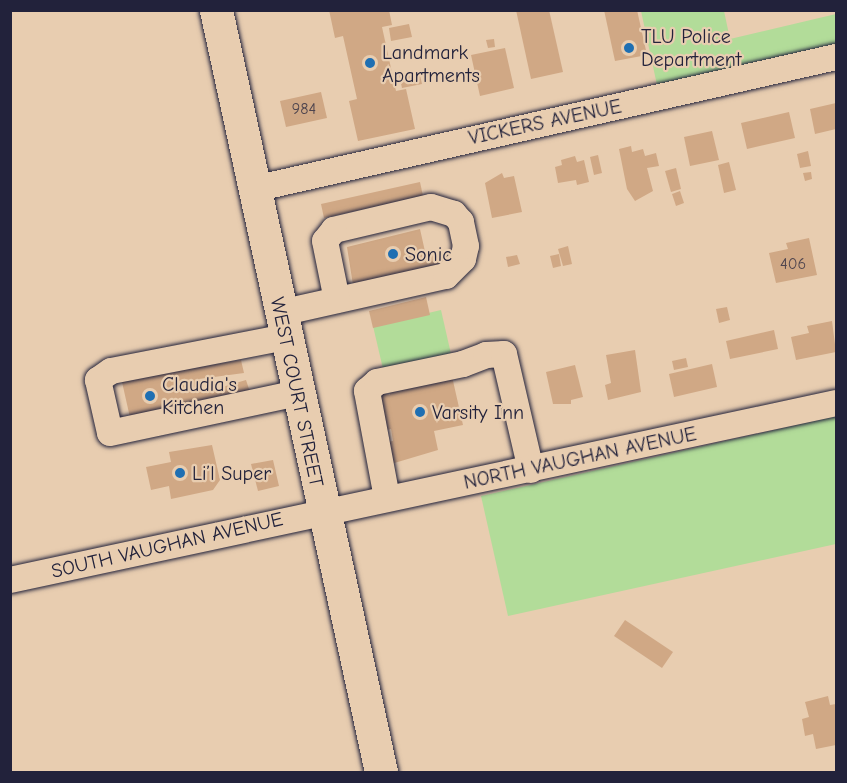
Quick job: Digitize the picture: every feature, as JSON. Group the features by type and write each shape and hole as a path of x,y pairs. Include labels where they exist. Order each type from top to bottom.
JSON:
{"main road":[{"name":"WEST COURT STREET","path":"216,10 381,772"}],"street":[{"name":"VICKERS AVENUE","path":"254,189 837,57"},
{"path":"298,393 110,433 98,380 111,371 283,325 337,300 446,276 463,259 466,246 461,222 454,214 432,207 334,230 325,241 337,300"},
{"path":"387,498 368,391 377,382 463,364 486,355 504,354 531,470"},
{"name":"NORTH VAUGHAN AVENUE","path":"323,512 531,470 837,403"},
{"name":"SOUTH VAUGHAN AVENUE","path":"10,580 323,512"}],"green space":[{"path":"641,11 724,11 730,39 836,14 836,46 657,85"},
{"path":"441,310 451,354 383,369 373,326"},
{"path":"836,416 836,544 508,616 481,496"}],"building":[{"name":"Landmark Apartments","path":"329,10 389,10 392,25 382,27 396,91 406,89 415,129 358,141 349,101 357,99 343,36 335,38"},
{"path":"516,10 549,10 563,72 531,79"},
{"path":"604,10 637,10 647,55 615,61"},
{"path":"409,24 412,37 391,41 389,28"},
{"path":"494,39 495,47 488,48 486,40"},
{"path":"505,48 514,88 480,96 471,55"},
{"path":"419,71 422,84 402,88 399,75"},
{"path":"321,92 327,118 286,127 280,101"},
{"path":"836,103 836,129 815,134 810,109"},
{"path":"789,112 795,138 747,149 741,123"},
{"path":"712,131 719,160 690,166 684,137"},
{"path":"631,146 632,152 643,149 645,156 656,153 659,166 647,168 653,191 635,201 627,189 619,149"},
{"path":"808,151 811,166 800,168 797,154"},
{"path":"598,155 602,173 594,175 590,157"},
{"path":"575,156 577,162 584,160 589,182 577,185 576,180 558,183 555,167 562,165 561,160"},
{"path":"729,162 736,190 724,193 718,165"},
{"path":"676,168 681,189 671,192 665,171"},
{"path":"811,172 812,179 805,181 803,173"},
{"path":"502,173 504,178 514,176 522,212 492,218 485,183"},
{"path":"420,182 423,196 324,218 321,204"},
{"path":"680,191 684,203 676,206 672,194"},
{"path":"420,229 426,256 439,253 442,265 353,285 347,247"},
{"path":"809,238 817,275 776,283 769,253 788,249 786,243"},
{"path":"568,246 572,264 563,266 558,249"},
{"path":"559,254 561,266 553,268 550,256"},
{"path":"517,255 520,264 508,267 506,257"},
{"path":"426,297 430,315 373,328 369,311"},
{"path":"727,307 730,320 719,323 716,309"},
{"path":"832,321 836,352 796,360 791,337 809,333 807,326"},
{"path":"774,330 778,349 730,359 726,341"},
{"path":"635,350 641,392 608,400 605,385 611,383 606,355"},
{"path":"686,358 688,367 674,370 672,361"},
{"path":"241,360 244,373 199,379 202,393 246,380 250,392 131,422 122,382 126,379"},
{"path":"712,364 717,387 674,397 669,374"},
{"path":"575,365 583,397 571,400 571,404 553,404 546,372"},
{"name":"Varsity Inn","path":"451,372 463,425 434,431 438,450 391,464 386,442 393,441 391,429 384,431 378,392 390,395 388,386"},
{"name":"Li’l Super","path":"212,445 220,480 213,490 171,499 169,486 151,490 146,467 171,462 169,452"},
{"path":"273,460 279,486 258,491 251,464"},
{"path":"625,620 673,652 662,668 614,636"},
{"path":"828,696 830,705 836,704 836,745 816,749 813,734 805,736 802,719 809,717 805,702"}],"place":[{"name":"TLU Police Department","path":"629,48"},
{"name":"Landmark Apartments","path":"370,63"},
{"name":"Sonic","path":"393,254"},
{"name":"Claudia's Kitchen","path":"150,396"},
{"name":"Varsity Inn","path":"420,412"},
{"name":"Li’l Super","path":"180,473"}]}
